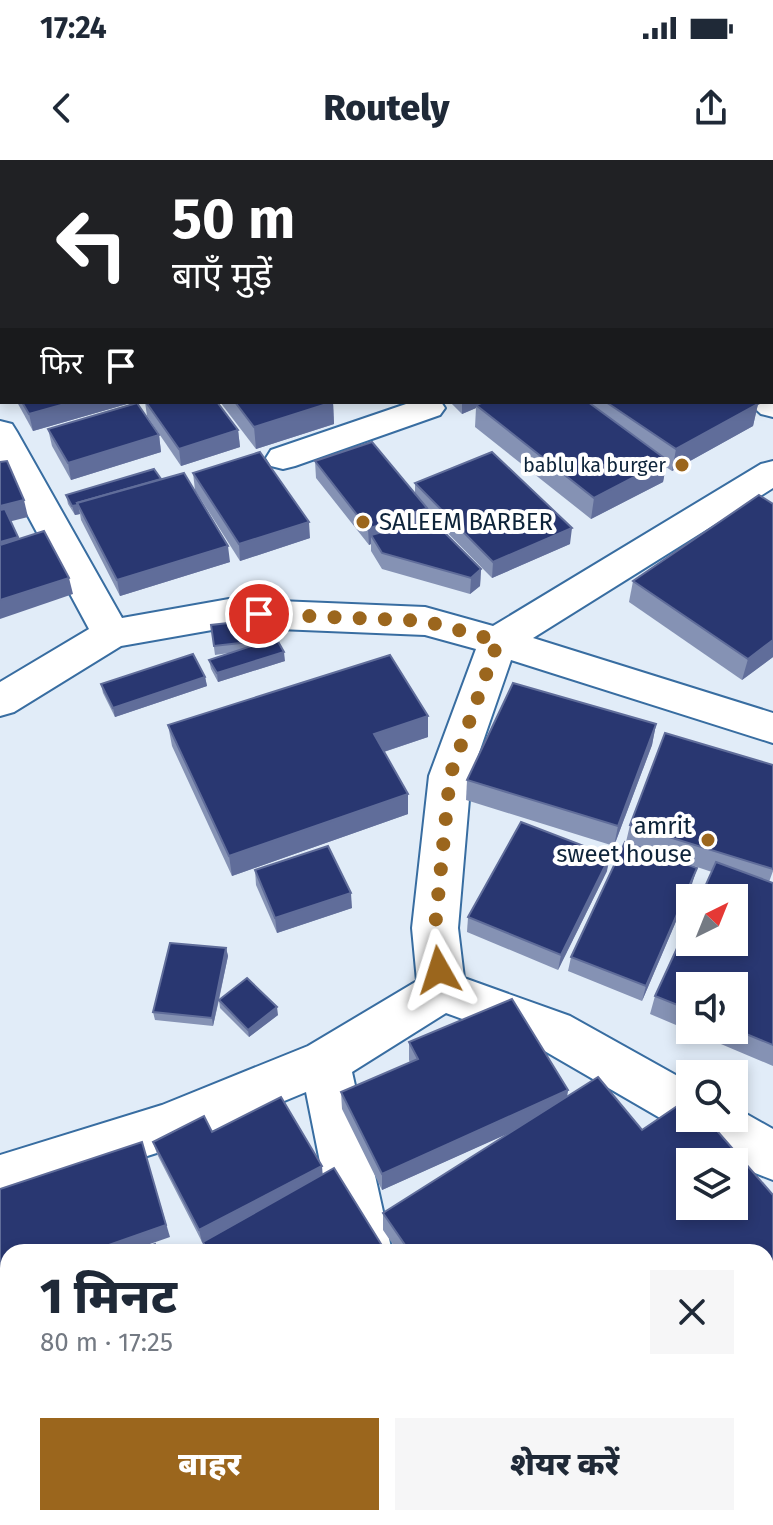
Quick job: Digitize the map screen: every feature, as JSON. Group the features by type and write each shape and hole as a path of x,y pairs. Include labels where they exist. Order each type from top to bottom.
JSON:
{"street":[{"path":"283,458 428,408 423,404"},
{"path":"0,432 111,634"},
{"path":"442,991 435,928 450,776 498,641 773,472"},
{"path":"0,701 111,634 229,613 425,621 773,728"},
{"path":"0,1179 166,1127 325,1062 442,991"},
{"path":"442,991 553,1031 676,1101"},
{"path":"325,1062 363,1244"},
{"path":"731,1132 773,1156"}],"building":[{"path":"23,404 65,404 29,414"},
{"path":"138,404 159,435 68,463 48,429"},
{"path":"147,404 218,404 238,430 179,449"},
{"path":"237,404 327,404 254,427"},
{"path":"591,404 667,460 594,498 476,405"},
{"path":"609,404 758,404 676,449"},
{"path":"372,442 427,508 368,529 315,461"},
{"path":"260,452 309,522 239,544 193,473"},
{"path":"492,452 572,528 493,562 415,483"},
{"path":"7,461 24,500 0,506 0,462"},
{"path":"154,469 161,479 78,505 72,506 66,495"},
{"path":"184,473 228,546 117,580 77,503"},
{"path":"759,495 773,504 773,640 748,659 633,581"},
{"path":"5,509 18,537 0,542 0,510"},
{"path":"431,519 481,569 471,578 382,553 371,535"},
{"path":"44,531 69,578 0,600 0,545"},
{"path":"246,621 249,642 214,646 211,625"},
{"path":"276,638 284,652 217,673 209,660"},
{"path":"193,654 205,677 113,708 101,684"},
{"path":"390,655 428,716 374,734 408,794 229,856 168,725"},
{"path":"513,683 656,724 618,826 467,780"},
{"path":"665,733 773,765 773,869 630,825"},
{"path":"521,822 610,856 561,955 468,917"},
{"path":"625,842 697,868 690,884 676,884 676,917 646,986 571,957"},
{"path":"328,846 351,893 275,918 255,870"},
{"path":"716,862 773,883 773,1045 748,1035 748,972 676,972 676,1004 655,996 676,950 676,956 748,956 748,884 706,884"},
{"path":"170,943 226,948 212,1018 153,1012"},
{"path":"247,978 277,1007 248,1030 219,1000"},
{"path":"512,999 568,1090 382,1174 341,1092 418,1059 409,1042"},
{"path":"598,1077 642,1130 676,1107 676,1132 718,1132 732,1148 676,1148 676,1220 748,1220 748,1166 773,1195 773,1244 404,1244 383,1213"},
{"path":"281,1097 322,1166 199,1230 153,1142 204,1116 212,1132"},
{"path":"142,1142 166,1225 112,1244 0,1244 0,1189"},
{"path":"334,1168 381,1244 204,1244"}],"place":[{"name":"bablu ka burger","path":"682,465"},
{"name":"SALEEM BARBER","path":"363,522"},
{"name":"amrit sweet house","path":"708,840"}],"route":[{"path":"259,614 425,621 498,641 450,776 435,928 439,970"}]}
